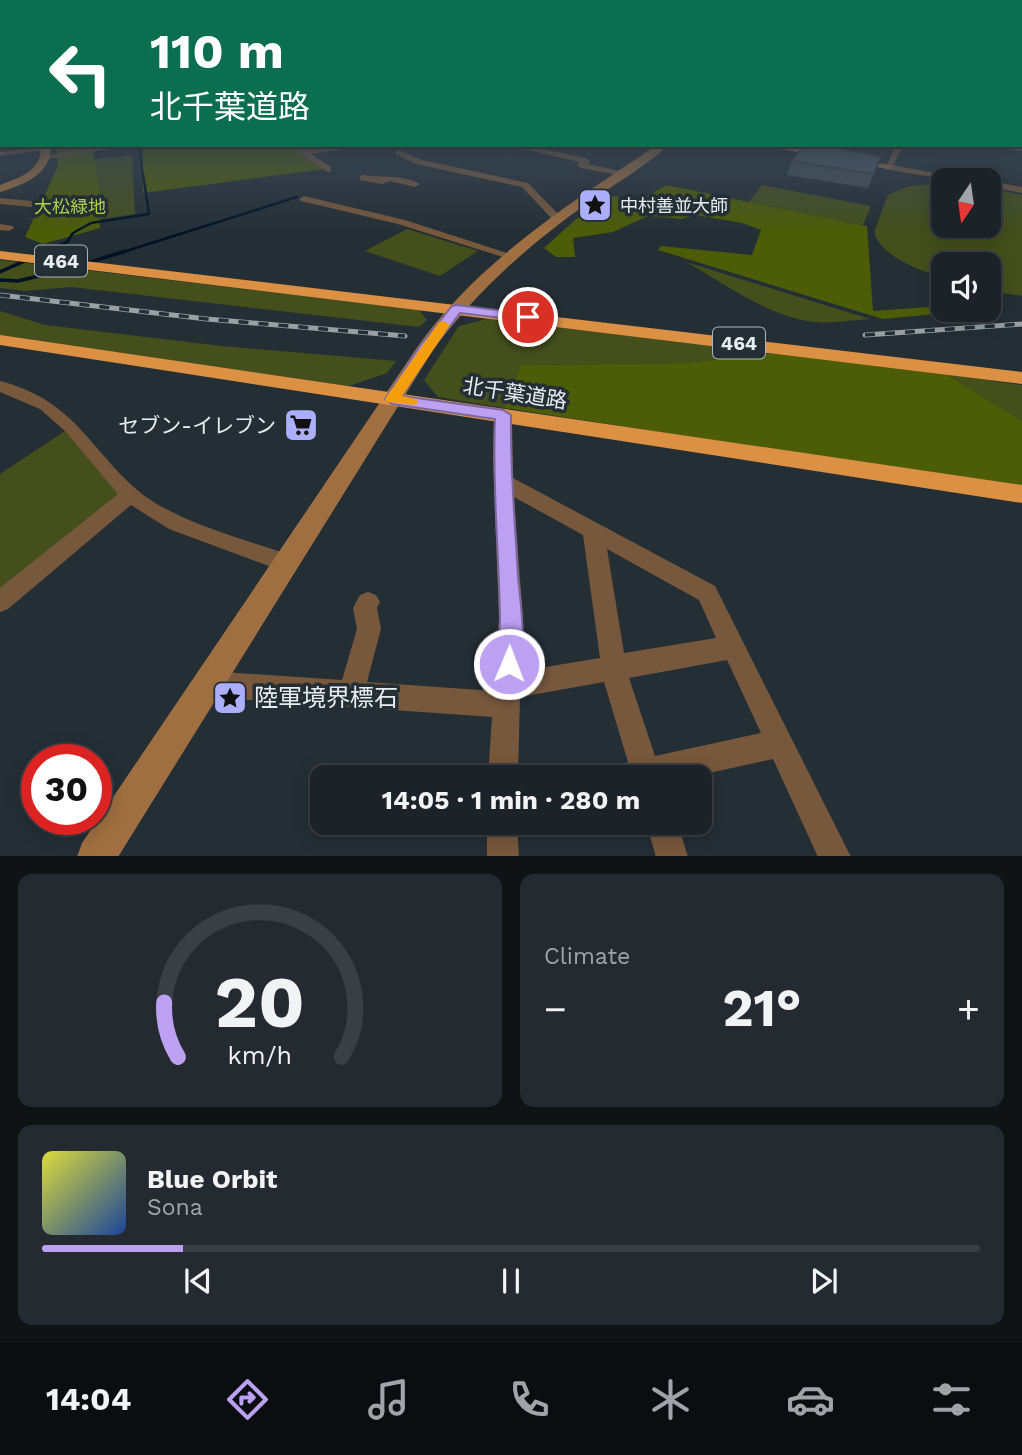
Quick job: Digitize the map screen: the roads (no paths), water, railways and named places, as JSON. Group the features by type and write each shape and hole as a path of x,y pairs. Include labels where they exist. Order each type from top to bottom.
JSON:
{"highway":[{"name":"464","path":"0,255 1022,377"},
{"name":"北千葉道路","path":"0,340 1022,494"}],"street":[{"path":"0,189 38,171 45,155"},
{"path":"304,155 328,169"},
{"path":"404,155 419,162 525,185 558,219"},
{"path":"559,155 586,161 581,165 624,173"},
{"path":"96,856 425,349 457,309 510,256 650,155"},
{"path":"824,155 931,174"},
{"path":"888,166 894,155"},
{"path":"363,178 382,181 389,178 415,184"},
{"path":"1001,186 1022,190"},
{"path":"304,199 389,219 510,256"},
{"path":"0,201 32,204"},
{"path":"0,210 16,203"},
{"path":"0,386 46,405 72,428 130,495 176,523 285,563"},
{"path":"503,415 510,619 504,765"},
{"path":"504,482 707,593 835,856"},
{"path":"0,601 130,495"},
{"path":"593,529 614,668 637,765"},
{"path":"351,693 369,629 365,608 368,602"},
{"path":"208,684 351,693 508,695 614,668 733,647"},
{"path":"683,765 780,743"},
{"path":"502,835 503,856"},
{"path":"666,835 672,856"}],"waterway":[{"path":"140,155 143,175"},
{"path":"43,253 67,242 73,233 91,223 149,214 143,174"},
{"path":"120,253 297,197"},
{"path":"0,272 47,251"},
{"path":"87,263 126,251"},
{"path":"0,280 18,281 76,267"}],"railway":[{"path":"0,295 207,319 405,336"},
{"path":"865,335 1022,324"}],"place":[{"name":"中村善並大師","path":"595,205"},
{"name":"セブン-イレブン","path":"301,425"},
{"name":"陸軍境界標石","path":"230,698"}],"park label":[{"name":"大松緑地","path":"70,206"}]}
